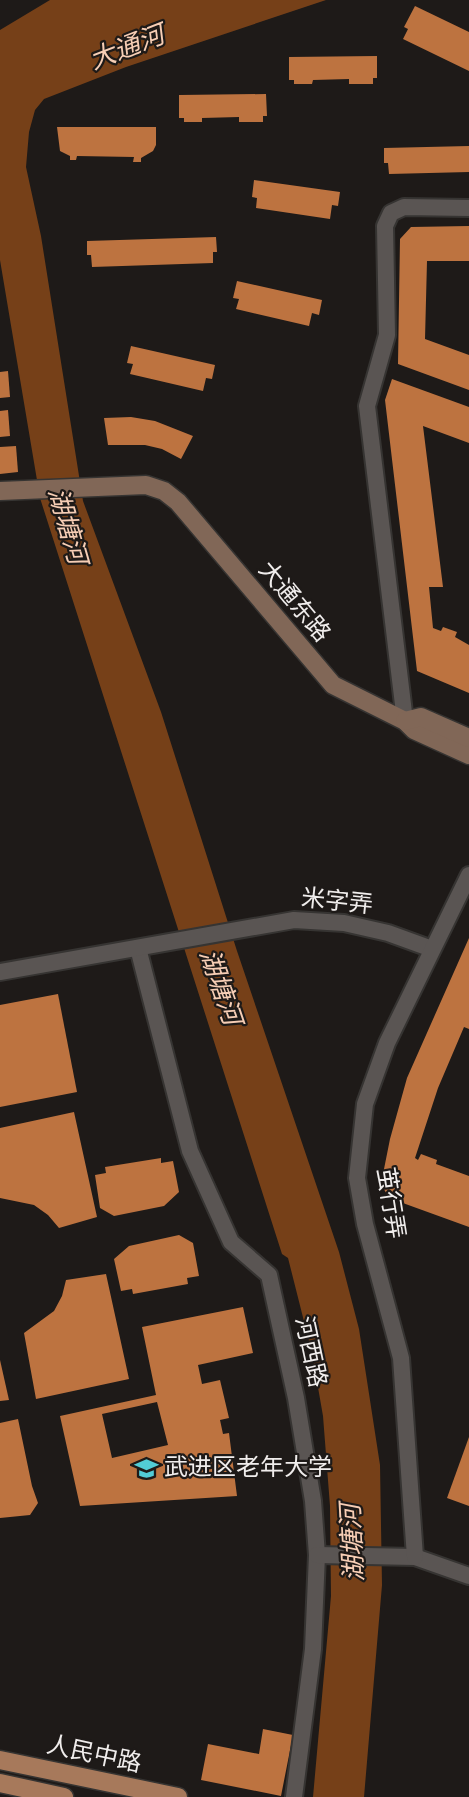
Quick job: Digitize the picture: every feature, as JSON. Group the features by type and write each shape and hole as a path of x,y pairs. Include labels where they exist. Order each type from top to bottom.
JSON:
{"main road":[{"name":"人民中路","path":"0,1760 178,1797"},
{"name":"人民中路","path":"0,1783 64,1797"}],"street":[{"path":"405,720 367,406 387,335 385,226 391,213 404,207 469,208"},
{"name":"大通东路","path":"0,491 146,485 164,491 178,502 333,685 405,720 414,730 469,755"},
{"name":"大通东路","path":"405,720 421,717 469,738"},
{"name":"茧行弄","path":"415,1557 401,1358 365,1224 357,1178 365,1104 387,1043 469,875"},
{"name":"米字弄","path":"138,948 294,920 344,922 388,933 432,949"},
{"path":"0,972 138,948"},
{"name":"河西路","path":"138,948 190,1151 231,1242 269,1275 296,1398 323,1555 294,1797"},
{"path":"323,1555 415,1557 469,1576"}],"water":[{"path":"50,0 326,0 126,67 44,99 35,110 29,132 26,167 41,236 83,501 161,712 237,951 339,1252 359,1329 380,1465 382,1585 364,1797 313,1797 331,1596 330,1506 323,1416 312,1353 288,1258 282,1254 40,498 0,260 0,30"}],"building":[{"path":"415,6 469,32 469,71 403,39 408,29 404,27"},
{"path":"377,56 377,78 373,78 373,84 349,84 349,79 313,80 312,84 294,84 294,80 289,80 289,57"},
{"path":"266,94 267,116 263,116 263,122 239,122 239,117 202,118 202,122 184,122 184,118 179,118 179,95"},
{"path":"57,127 156,127 156,145 153,151 141,158 141,162 133,162 134,157 77,156 76,160 70,160 70,156 60,151"},
{"path":"469,146 469,172 389,174 388,163 384,163 384,148"},
{"path":"254,180 340,192 338,206 332,205 330,219 256,208 257,198 252,197"},
{"path":"469,226 469,261 427,261 425,339 469,355 469,390 398,364 400,239 411,227"},
{"path":"216,237 217,252 213,252 213,263 92,267 91,255 87,255 87,241"},
{"path":"237,281 322,300 319,315 312,313 309,326 236,309 239,299 233,298"},
{"path":"131,346 215,365 212,379 206,378 203,391 130,374 133,364 127,363"},
{"path":"8,371 10,397 0,398 0,372"},
{"path":"392,379 469,407 469,443 423,426 443,587 429,587 433,628 441,631 443,627 457,632 455,637 469,645 469,693 417,671 385,400"},
{"path":"8,410 10,436 0,437 0,411"},
{"path":"131,417 155,421 193,436 181,459 162,449 145,445 108,445 104,418"},
{"path":"16,446 18,472 0,474 0,447"},
{"path":"469,938 469,1029 464,1027 438,1088 415,1158 418,1160 421,1154 437,1160 436,1164 469,1176 469,1227 389,1198 381,1184 390,1139 407,1078"},
{"path":"58,994 77,1092 0,1107 0,1005"},
{"path":"74,1112 97,1217 59,1228 48,1215 34,1205 0,1198 0,1128"},
{"path":"161,1158 161,1163 173,1161 179,1192 164,1206 114,1216 100,1208 95,1175 106,1173 105,1167"},
{"path":"179,1235 193,1243 199,1276 187,1278 188,1284 133,1294 132,1289 121,1291 114,1259 129,1246"},
{"path":"106,1274 129,1379 36,1399 24,1333 54,1311 62,1296 66,1280"},
{"path":"243,1307 253,1353 198,1365 202,1384 220,1380 229,1418 220,1420 223,1434 229,1433 237,1496 80,1506 60,1416 156,1395 142,1327","holes":["157,1402 168,1445 112,1458 102,1414"]},
{"path":"0,1360 9,1400 0,1401"},
{"path":"18,1419 32,1486 38,1503 30,1515 0,1518 0,1423"},
{"path":"469,1437 469,1506 447,1498"},
{"path":"263,1729 293,1735 281,1796 201,1780 208,1744 259,1754"}],"place":[{"name":"武进区老年大学","path":"146,1468"}],"water label":[{"name":"大通河","path":"127,48"},
{"name":"湖塘河","path":"67,526"},
{"name":"湖塘河","path":"220,987"},
{"name":"湖塘河","path":"353,1543"}]}
